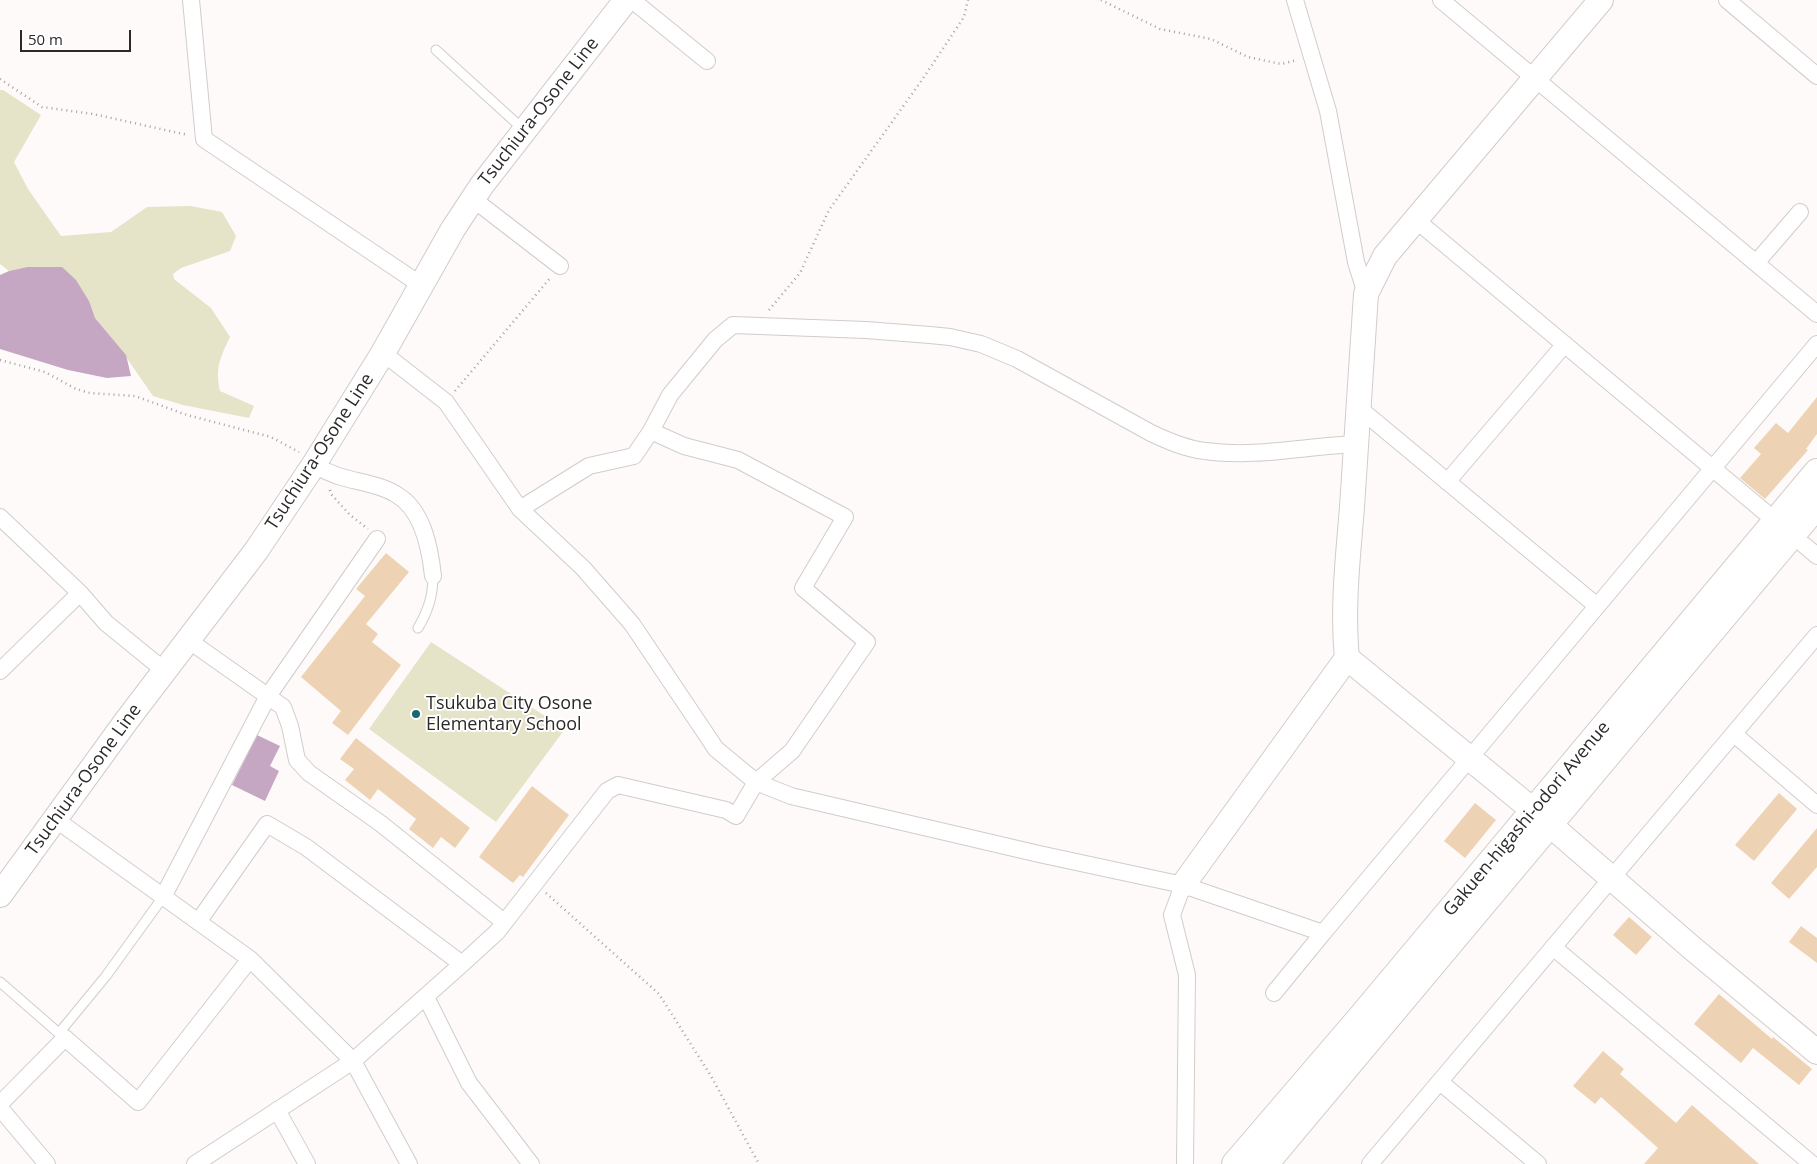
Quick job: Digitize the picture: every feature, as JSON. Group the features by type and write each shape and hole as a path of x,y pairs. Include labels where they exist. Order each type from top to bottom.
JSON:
{"main road":[{"name":"Gakuen-higashi-odori Avenue","path":"1264,1164 1817,472"},
{"name":"Gakuen-higashi-odori Avenue","path":"1235,1164 1361,1017 1541,818 1817,505"}],"street":[{"path":"191,0 204,139 421,285"},
{"name":"Tsuchiura-Osone Line","path":"0,894 127,720 256,550 315,464 383,353 453,229 473,199 626,0"},
{"path":"632,0 707,61"},
{"path":"1185,1164 1187,975 1172,915 1183,885 1347,658 1344,628 1360,409 1366,294 1356,262 1328,111 1294,0"},
{"path":"1441,0 1817,314"},
{"path":"1366,294 1385,256 1600,0"},
{"path":"1727,0 1817,76"},
{"path":"473,199 560,266"},
{"path":"1756,263 1800,212"},
{"path":"1416,220 1766,513"},
{"path":"520,509 589,466 634,456 651,431 670,395 715,340 733,325 866,330 950,337 981,344 1017,358 1171,443 1203,451 1238,454 1268,453 1326,445 1357,444"},
{"path":"1447,482 1565,344"},
{"path":"1274,993 1468,758 1817,344"},
{"path":"383,353 446,402 520,509 583,568 632,624 716,749 756,782 791,796 1039,854 1183,885 1323,933"},
{"path":"1360,409 1597,606"},
{"path":"204,1162 277,1110 353,1061 497,932 607,791 618,785 726,810 736,816 756,782 792,751 867,642 803,588 845,517 738,460 684,446 651,431"},
{"path":"315,464 338,476 376,486 396,494 408,504 420,523 431,559 433,576"},
{"path":"0,518 80,593 106,623 165,671"},
{"path":"164,897 268,696 377,540"},
{"path":"1804,545 1817,556"},
{"path":"2,666 80,593"},
{"path":"1370,1164 1817,635"},
{"path":"188,640 283,706 290,726 297,760 309,773 380,823 504,922"},
{"path":"1347,658 1541,818 1692,948 1817,1052"},
{"path":"1734,734 1817,805"},
{"path":"55,819 250,959 353,1061 409,1164"},
{"path":"198,922 267,824 306,847 462,964"},
{"path":"1553,947 1812,1164"},
{"path":"0,1104 62,1036 138,1102 250,959"},
{"path":"426,997 469,1083 531,1164"},
{"path":"1440,1082 1530,1162"},
{"path":"0,1108 47,1164"},
{"path":"277,1110 307,1164"}],"lane":[{"path":"436,50 525,130"},
{"path":"418,628 430,603 433,590 433,576"},
{"path":"0,982 62,1036 164,897"}],"path":[{"path":"757,325 800,273 828,210 922,80 964,17 968,0"},
{"path":"1101,0 1160,29 1211,39 1248,57 1281,64 1311,57"},
{"path":"0,79 42,107 93,114 204,139"},
{"path":"446,402 560,266"},
{"path":"0,360 45,372 76,389 90,393 135,396 187,415 271,437 315,464 332,494 350,515 372,532 377,540"},
{"path":"536,883 659,994 710,1076 758,1164"}],"shaded area":[{"path":"0,90 3,90 41,115 14,162 28,189 61,236 111,232 147,207 191,206 222,212 236,236 230,251 181,268 173,274 174,279 211,308 230,337 219,363 220,391 254,406 249,418 183,405 153,396 119,347 95,318 27,267 9,271 0,264"},
{"path":"27,267 62,267 76,280 89,301 95,318 126,355 131,376 107,378 68,370 0,349 0,275"},
{"path":"431,642 565,729 496,822 369,729"},
{"path":"257,735 280,746 270,766 279,771 265,801 232,785"}],"building":[{"path":"1817,397 1817,434 1806,449 1808,450 1765,499 1740,478 1761,454 1754,448 1776,423 1788,433"},
{"path":"386,553 409,572 366,624 378,634 372,642 401,665 348,735 332,723 341,711 301,677 365,596 356,589"},
{"path":"356,738 470,828 455,848 441,837 433,848 409,829 416,819 378,789 370,800 345,780 354,769 340,759"},
{"path":"532,786 569,815 523,877 520,875 513,883 479,857"},
{"path":"1779,793 1797,809 1754,861 1735,845"},
{"path":"1475,803 1496,820 1465,858 1444,841"},
{"path":"1817,828 1817,867 1789,899 1771,883"},
{"path":"1629,917 1652,937 1636,955 1613,935"},
{"path":"1801,926 1817,938 1817,963 1789,942"},
{"path":"1719,994 1772,1039 1773,1037 1812,1069 1799,1085 1753,1048 1741,1063 1694,1024"},
{"path":"1603,1051 1624,1069 1620,1074 1676,1123 1692,1105 1759,1164 1644,1164 1658,1148 1601,1097 1595,1104 1573,1086"}],"place":[{"name":"Tsukuba City Osone Elementary School","path":"416,714"}]}
